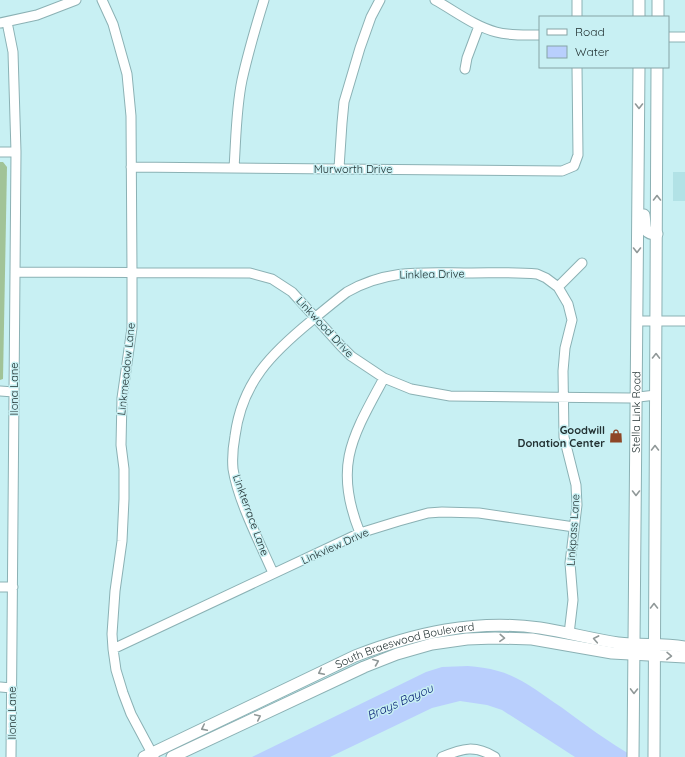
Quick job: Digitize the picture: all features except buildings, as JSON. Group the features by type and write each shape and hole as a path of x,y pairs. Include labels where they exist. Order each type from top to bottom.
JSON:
{"main road":[{"path":"639,0 639,16"},
{"path":"658,0 658,16"},
{"name":"Stella Link Road","path":"633,757 639,68"},
{"name":"Stella Link Road","path":"654,757 657,68"},
{"path":"638,185 645,230 650,234 657,234"},
{"path":"636,476 655,475"},
{"name":"South Braeswood Boulevard","path":"150,756 348,659 388,643 439,630 485,626 540,628 600,640 635,649"},
{"name":"South Braeswood Boulevard","path":"172,757 364,667 397,654 432,644 467,639 495,638 532,640 597,651 635,649 654,650 685,647"},
{"name":"South Braeswood Boulevard","path":"654,650 685,657"}],"street":[{"path":"4,22 37,14 76,0"},
{"name":"Linkmeadow Lane","path":"102,0 113,24 127,74 131,116 132,328 122,398 121,445 124,469 124,499 122,541 115,591 112,634 113,649 123,693 150,756"},
{"path":"234,168 237,118 242,81 250,45 264,0"},
{"path":"339,168 344,102 371,17 380,0"},
{"path":"435,0 479,26 497,32 510,34 539,35"},
{"path":"577,0 577,16"},
{"name":"Ilona Lane","path":"4,22 13,52 16,152 11,757"},
{"path":"466,69 467,58 479,26"},
{"path":"669,37 685,37"},
{"name":"Murworth Drive","path":"131,167 562,171 574,166 578,155 577,68"},
{"path":"0,152 16,152"},
{"path":"558,287 582,263"},
{"name":"Linkwood Drive","path":"15,272 250,273 264,276 280,283 292,292 351,356 384,378 411,389 437,395 450,396 636,398 656,395"},
{"name":"Linklea Drive","path":"315,318 339,298 360,285 386,276 400,274 537,274 546,278 558,287"},
{"name":"Linkpass Lane","path":"558,287 568,304 572,320 564,360 563,398 564,437 576,484 577,505 570,563 573,600 569,634"},
{"name":"Linkterrace Lane","path":"273,573 238,488 233,468 235,433 238,417 252,382 276,351 315,318"},
{"path":"637,321 685,321"},
{"path":"360,533 354,517 346,476 348,460 357,431 384,378"},
{"path":"0,391 14,392"},
{"name":"Linkview Drive","path":"113,649 360,533 399,520 428,513 479,513 574,527"},
{"path":"0,586 13,587"},
{"path":"0,688 12,688"},
{"path":"442,757 472,748 495,757"}],"shaded area":[{"path":"673,172 685,172 685,201 673,201"}],"green space":[{"path":"0,162 3,162 7,167 3,379 0,380"}],"water":[{"name":"Brays Bayou","path":"468,666 487,668 515,677 538,691 588,727 634,757 575,757 502,710 487,705 460,701 432,708 330,757 252,757 426,672 442,667"}],"place":[{"name":"Goodwill Donation Center","path":"616,436"}]}
